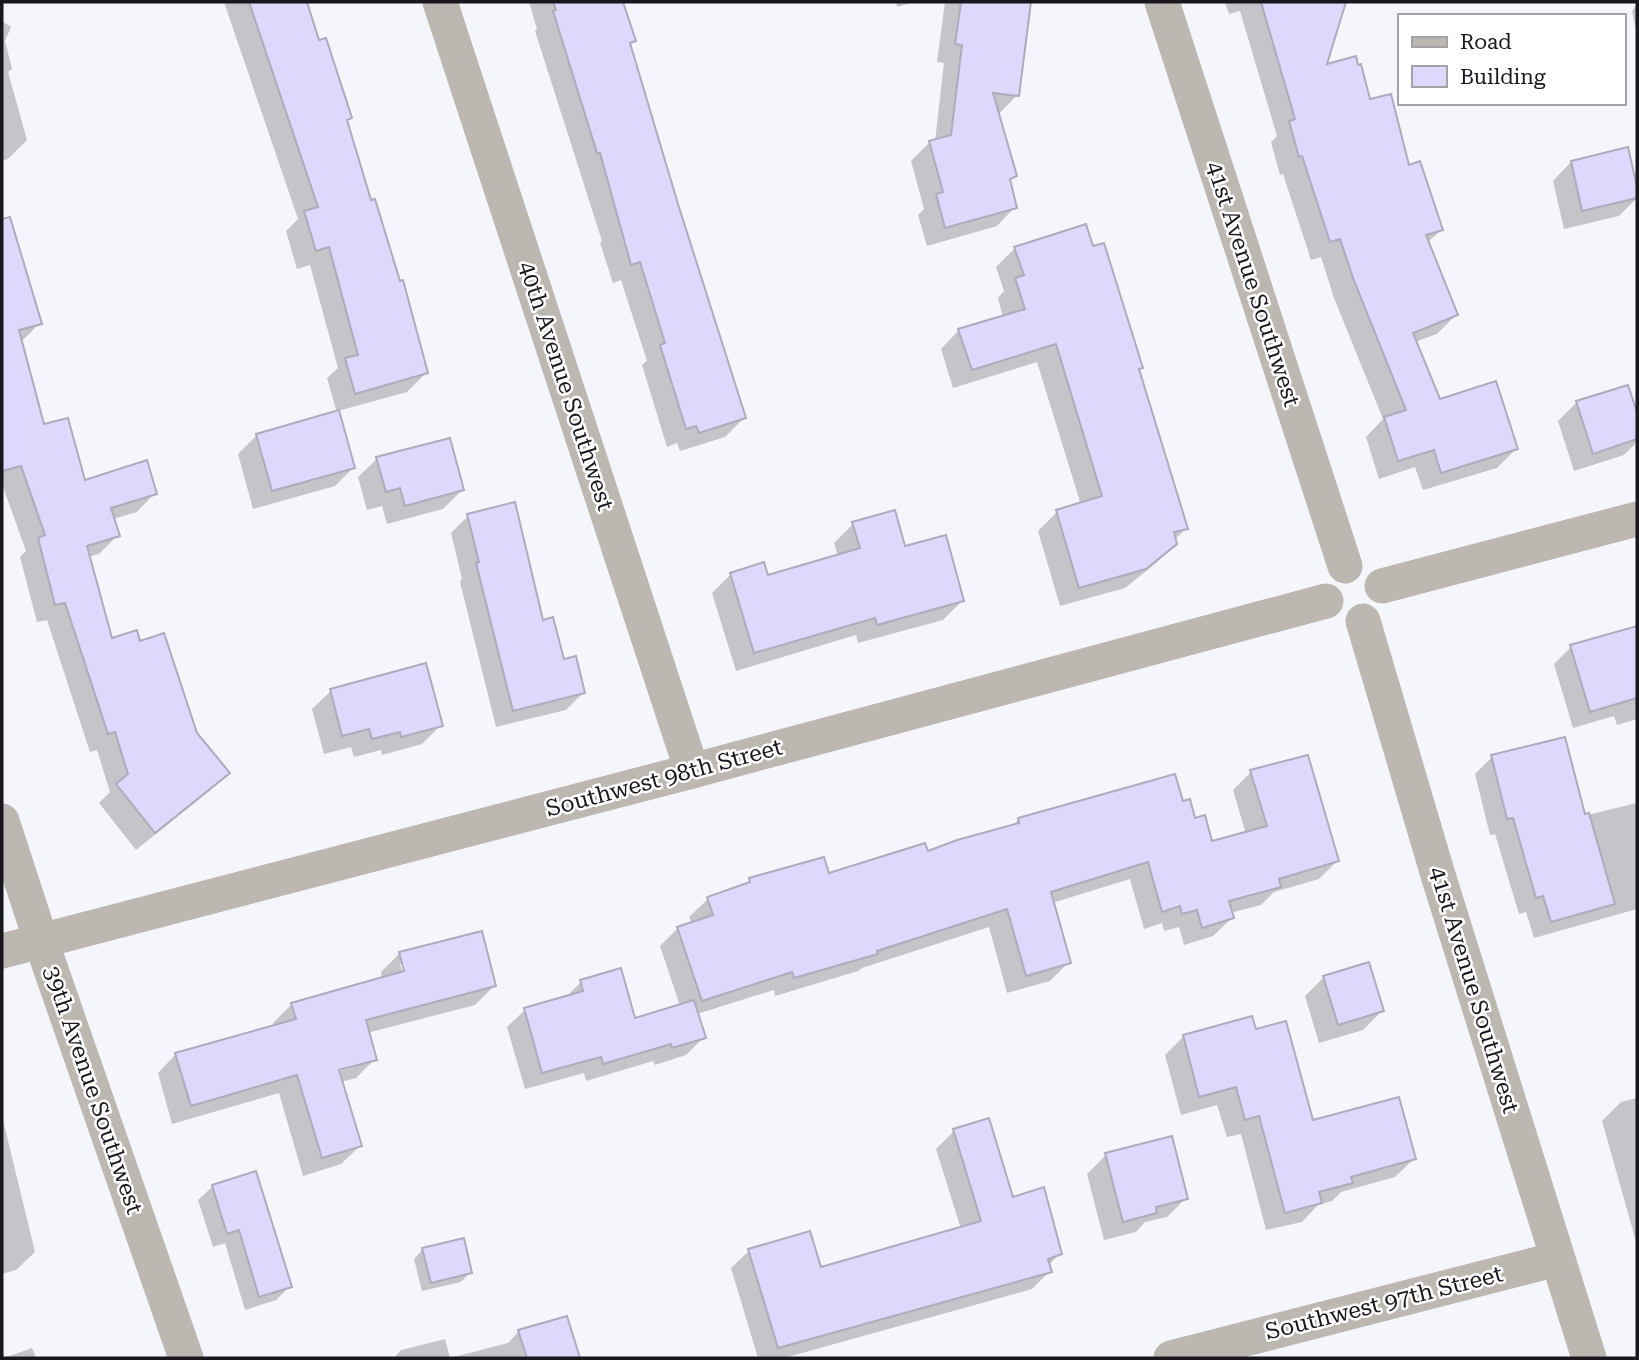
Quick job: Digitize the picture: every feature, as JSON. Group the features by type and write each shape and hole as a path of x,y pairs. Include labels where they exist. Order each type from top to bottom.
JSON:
{"street":[{"name":"40th Avenue Southwest","path":"440,2 692,771"},
{"name":"41st Avenue Southwest","path":"1162,2 1345,566"},
{"path":"1382,586 1637,519"},
{"path":"1345,566 1365,566 1374,572 1382,586 1379,609 1363,621 1347,622 1339,618 1331,613 1326,601 1325,587 1329,578 1345,566"},
{"name":"Southwest 98th Street","path":"2,951 692,771 1326,601"},
{"name":"41st Avenue Southwest","path":"1363,621 1438,875 1589,1358"},
{"name":"39th Avenue Southwest","path":"2,821 186,1358"},
{"name":"Southwest 97th Street","path":"1171,1358 1557,1259"}],"building":[{"path":"249,2 307,2 319,40 326,38 352,118 347,120 371,200 375,199 400,281 403,280 428,373 355,394 345,358 358,355 329,247 316,251 304,211 318,207"},
{"path":"553,2 623,2 636,41 630,43 746,418 699,433 696,426 686,429 660,345 665,343 640,262 631,265 600,153 597,153 553,11 556,10"},
{"path":"961,2 1031,2 1019,96 993,93 1017,176 1010,179 1017,208 945,228 936,194 943,192 929,141 951,135 962,45 955,44"},
{"path":"1261,2 1346,2 1327,64 1356,56 1358,65 1361,64 1370,99 1391,94 1409,165 1420,161 1443,230 1426,235 1458,315 1413,333 1440,399 1496,381 1518,449 1441,473 1434,450 1398,461 1384,417 1406,410 1340,239 1330,242 1302,156 1299,157 1289,121 1295,119"},
{"path":"1628,147 1637,198 1582,211 1571,161"},
{"path":"10,217 42,324 19,330 44,424 68,418 85,480 147,460 157,494 111,508 120,536 87,546 112,638 137,630 140,641 164,633 197,733 230,773 155,833 116,784 128,774 115,732 108,734 65,603 55,605 38,538 45,535 21,466 2,471 2,219"},
{"path":"1086,224 1093,246 1104,243 1143,368 1139,369 1188,529 1174,532 1177,544 1146,569 1079,588 1056,510 1102,496 1056,344 972,370 958,329 1025,309 1015,278 1024,275 1014,247"},
{"path":"1628,385 1637,412 1637,439 1593,454 1576,401"},
{"path":"339,410 355,468 272,491 256,434"},
{"path":"450,438 464,490 405,506 400,488 386,492 376,457"},
{"path":"515,502 543,620 553,617 564,659 576,656 585,693 513,711 476,563 479,562 467,514"},
{"path":"895,510 905,546 946,535 964,601 877,625 875,618 754,653 730,573 764,562 768,575 860,548 852,522"},
{"path":"1637,626 1637,698 1590,712 1570,645"},
{"path":"426,663 443,726 401,737 400,732 372,739 369,729 342,736 330,689"},
{"path":"1565,737 1585,814 1589,813 1615,904 1551,922 1543,896 1536,898 1513,818 1507,819 1491,755"},
{"path":"1308,755 1339,861 1279,879 1281,887 1229,901 1234,918 1202,928 1197,910 1182,914 1180,906 1162,912 1148,862 1051,892 1071,963 1026,976 1007,909 877,951 878,954 794,978 792,972 702,1001 677,927 713,915 707,897 750,882 749,878 824,857 829,873 925,843 928,851 1019,823 1018,818 1175,774 1183,801 1190,799 1195,818 1205,815 1212,841 1267,826 1250,770"},
{"path":"482,931 496,986 366,1020 377,1060 339,1070 362,1146 322,1158 297,1075 191,1106 175,1053 296,1019 291,1003 404,971 399,952"},
{"path":"1369,962 1384,1011 1338,1025 1323,976"},
{"path":"621,968 635,1018 694,1000 706,1038 672,1048 671,1044 603,1064 601,1057 542,1073 524,1008 583,991 580,980"},
{"path":"1252,1016 1256,1029 1286,1021 1313,1120 1399,1097 1416,1159 1351,1177 1353,1183 1319,1192 1322,1203 1285,1213 1259,1116 1245,1120 1236,1087 1199,1097 1183,1035"},
{"path":"989,1118 1013,1197 1044,1187 1062,1254 1048,1259 1052,1272 778,1348 748,1249 810,1231 821,1267 981,1221 953,1129"},
{"path":"1172,1136 1188,1199 1156,1207 1157,1213 1123,1222 1105,1153"},
{"path":"256,1171 292,1287 259,1297 239,1230 227,1234 212,1185"},
{"path":"464,1238 472,1273 431,1283 422,1248"},
{"path":"567,1316 580,1358 527,1358 518,1330"}]}
